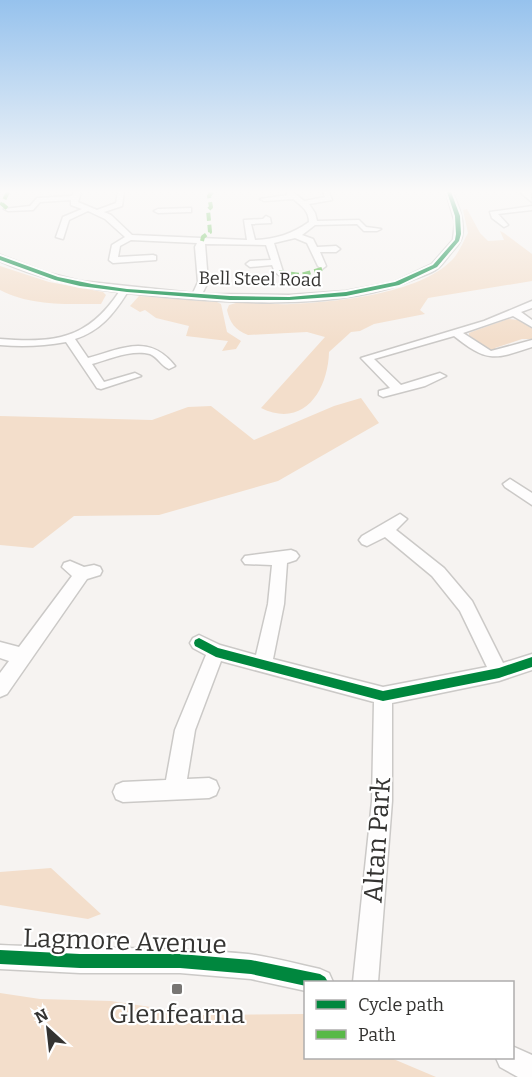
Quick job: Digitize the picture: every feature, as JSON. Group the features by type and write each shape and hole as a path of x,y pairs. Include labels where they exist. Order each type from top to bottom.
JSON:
{"street":[{"path":"121,242 116,245 114,260 153,258"},
{"path":"197,295 203,282 199,247 201,242"},
{"path":"233,242 265,242"},
{"path":"250,264 278,267 270,242"},
{"path":"311,242 322,266"},
{"name":"Bell Steel Road","path":"0,258 37,273 68,281 125,290 253,299 315,298 367,291 403,281 429,269 453,248 455,242"},
{"path":"315,250 336,249"},
{"path":"0,342 31,344 69,338 94,327 104,319 125,290"},
{"path":"398,389 362,359 488,323 532,304"},
{"path":"513,312 532,324"},
{"path":"455,332 485,354 495,355 532,343"},
{"path":"69,338 101,386 135,376"},
{"path":"85,362 135,349 156,352 170,366"},
{"path":"383,393 440,376"},
{"path":"510,483 530,496"},
{"path":"367,540 400,519"},
{"path":"386,530 438,573 466,606 499,673"},
{"path":"250,560 286,557 263,665"},
{"path":"0,688 82,570"},
{"path":"175,790 185,730 208,648 263,665 383,696 499,673 532,662"},
{"path":"0,650 21,656"},
{"name":"Altan Park","path":"365,981 382,801 383,696"},
{"path":"123,792 209,788"},
{"name":"Lagmore Avenue","path":"0,957 192,962 251,967 315,981"},
{"path":"511,1059 532,1070"}],"shaded area":[{"path":"463,242 516,242 532,254 532,281 428,298 420,310 425,314 374,324 360,331 351,332 329,352 324,380 311,402 301,410 290,413 276,413 261,408 325,337 307,332 248,335 236,328 230,319 227,310 229,305 330,301 376,294 419,281 437,272 457,254"},
{"path":"0,266 49,282 103,292 106,295 101,304 49,303 24,299 0,290"},
{"path":"139,296 217,302 221,304 227,332 241,341 236,349 222,351 228,341 186,336 189,326 156,318 145,310 140,312 130,306"},
{"path":"508,319 519,320 532,328 532,339 522,339 495,348 497,351 492,351 478,345 469,337 469,333"},
{"path":"361,398 379,423 278,481 159,515 74,516 33,548 0,545 0,416 152,420 188,407 211,406 254,440 334,406"},
{"path":"51,868 101,914 88,919 0,905 0,872"},
{"path":"0,993 40,999 111,1001 203,1015 304,1014 304,1059 393,1059 436,1077 0,1077"}],"marked path":[{"path":"279,272 295,275 307,274 322,269 322,266"}],"cycle path":[{"path":"0,258 56,278 127,291 230,298 289,298 346,294 397,284 435,266 455,242"},
{"path":"199,643 216,652 383,696 499,673 532,662"},
{"path":"0,957 80,961 180,961 251,967 315,981"}],"place":[{"name":"Glenfearna","path":"177,989"}]}
